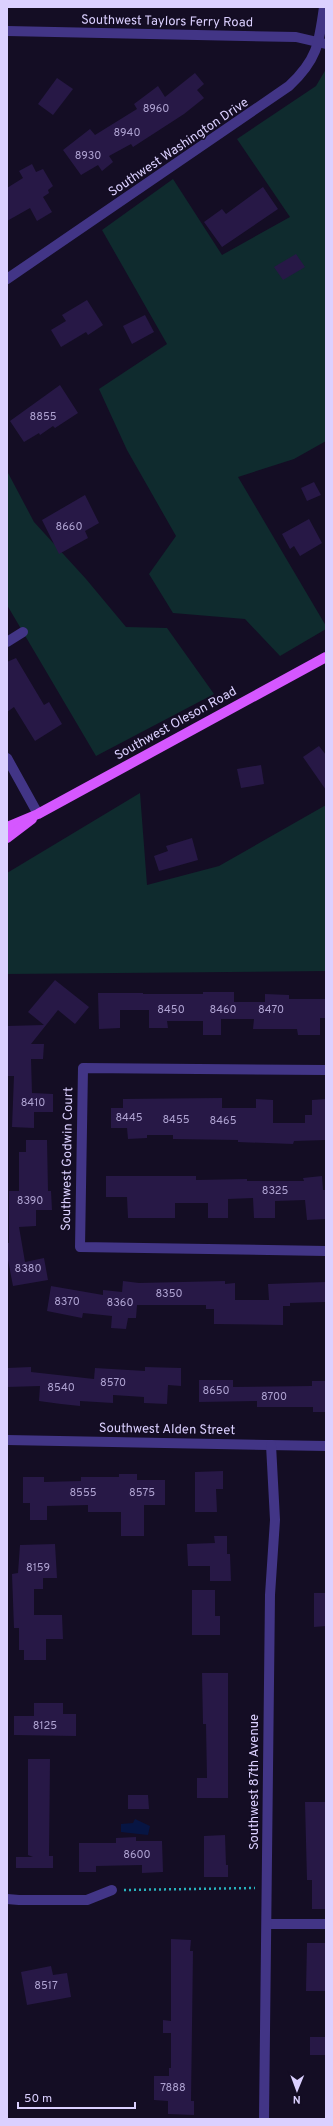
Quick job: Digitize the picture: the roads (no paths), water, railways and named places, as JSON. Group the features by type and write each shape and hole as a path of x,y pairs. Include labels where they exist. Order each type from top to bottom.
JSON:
{"main road":[{"name":"Southwest Oleson Road","path":"7,826 38,814 326,657"},
{"name":"Southwest Oleson Road","path":"7,838 38,814"}],"street":[{"name":"Southwest Washington Drive","path":"7,279 277,96 309,66 322,42 324,7"},
{"name":"Southwest Taylors Ferry Road","path":"7,31 296,37 322,42"},
{"path":"7,642 23,632"},
{"path":"7,758 38,814"},
{"name":"Southwest Godwin Court","path":"326,1070 83,1068 80,1247 326,1251"},
{"name":"Southwest Alden Street","path":"7,1440 326,1446"},
{"name":"Southwest 87th Avenue","path":"264,2119 268,1924 270,1595 275,1520 271,1445"},
{"path":"7,1898 19,1900 87,1900 112,1890"},
{"path":"268,1924 326,1924"}]}
